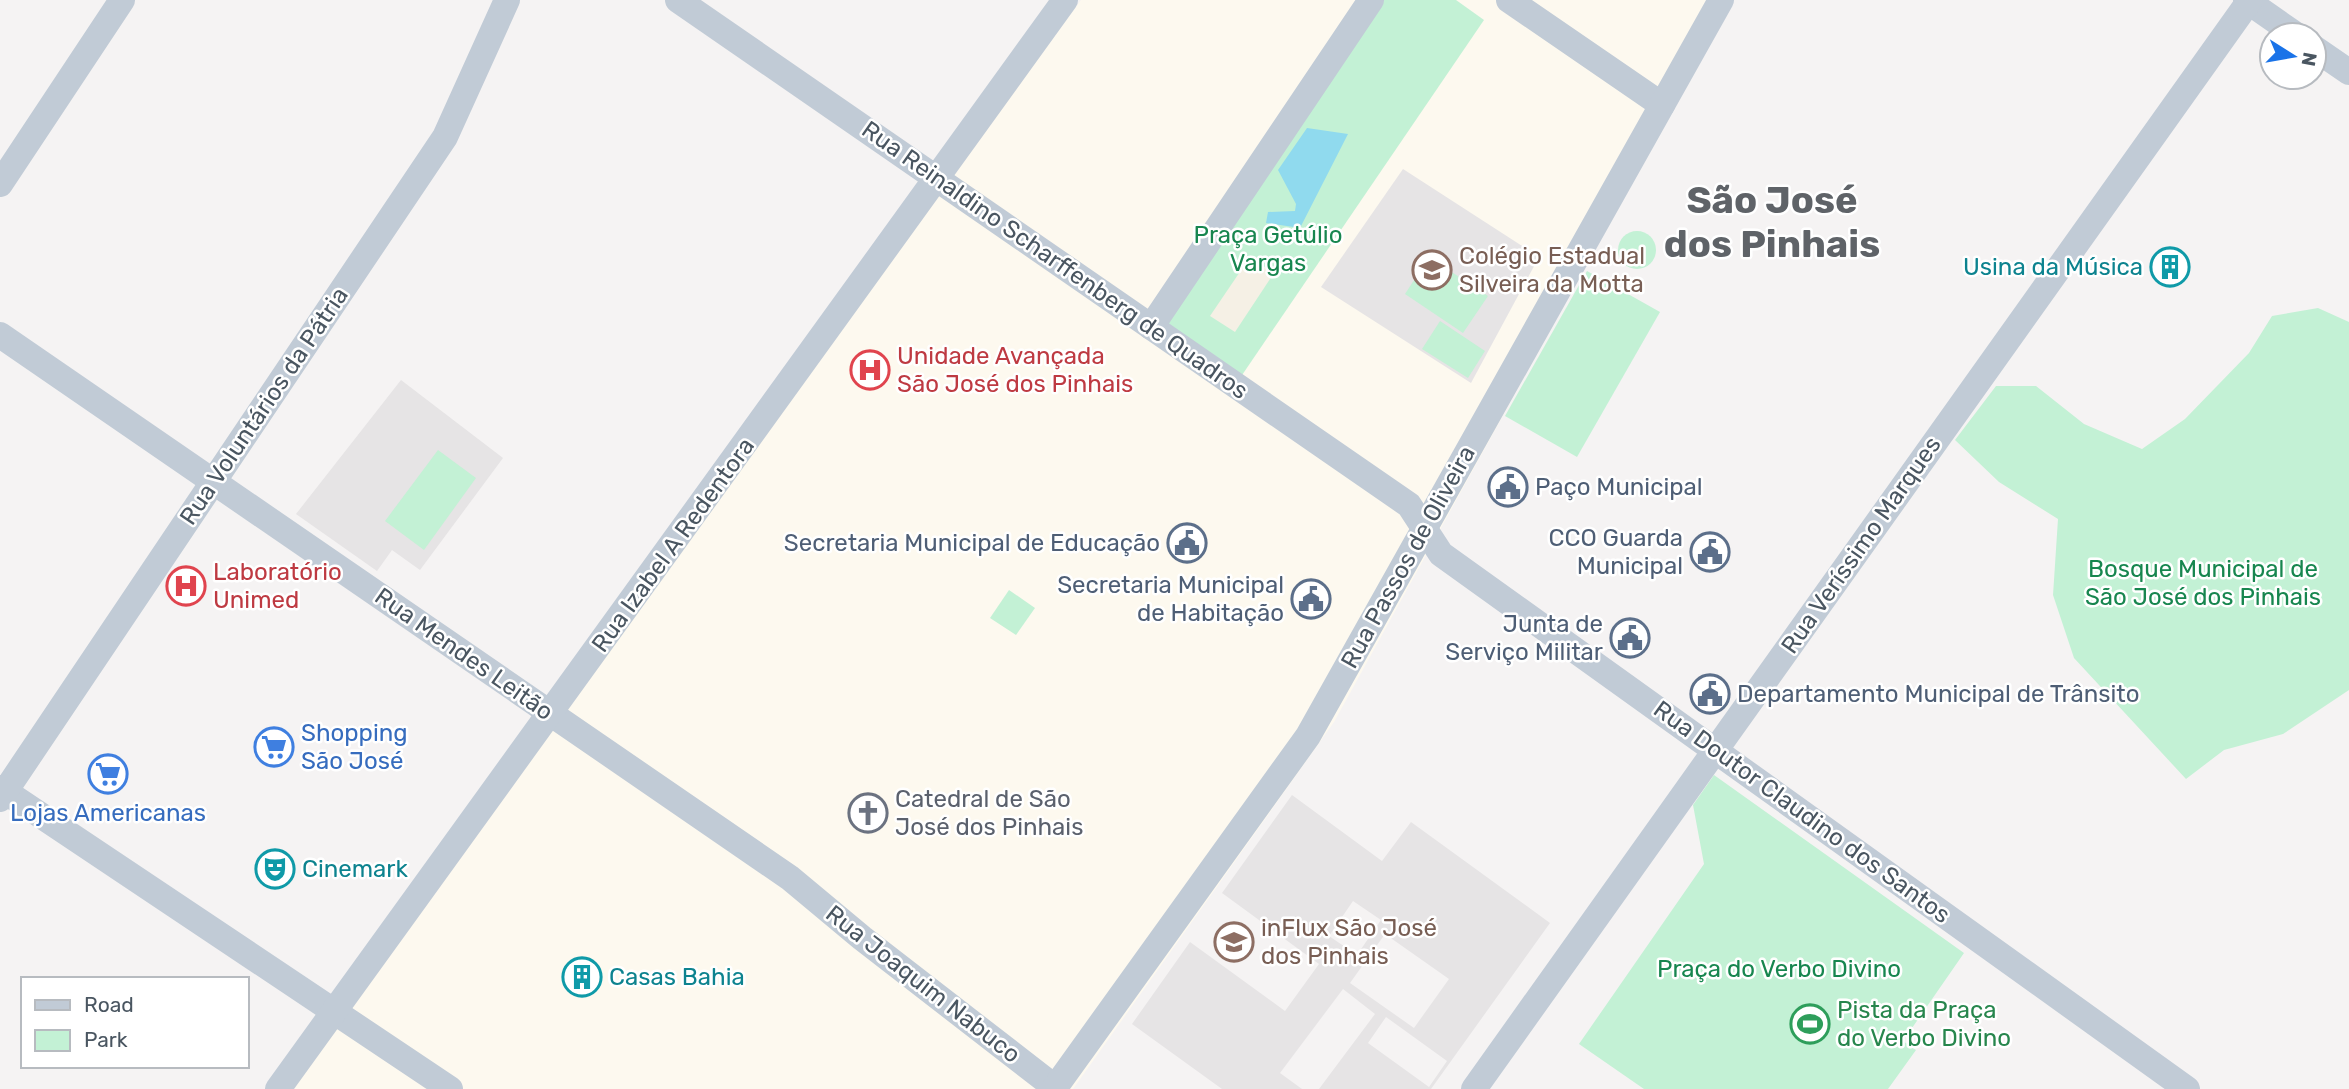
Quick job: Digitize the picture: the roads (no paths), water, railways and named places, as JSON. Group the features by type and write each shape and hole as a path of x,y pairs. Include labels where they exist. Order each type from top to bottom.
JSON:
{"main road":[{"path":"0,184 121,0"},
{"name":"Rua Voluntários da Pátria","path":"2,793 445,137 507,0"},
{"name":"Rua Reinaldino Scharffenberg de Quadros","path":"678,0 1409,505 1424,528"},
{"name":"Rua Izabel A Redentora","path":"278,1089 1065,0"},
{"path":"1151,327 1371,0"},
{"path":"1509,0 1662,105"},
{"name":"Rua Passos de Oliveira","path":"1056,1089 1308,736 1721,0"},
{"path":"2248,1 2276,21"},
{"name":"Rua Veríssimo Marques","path":"1474,1089 2248,1"},
{"path":"2328,58 2349,72"},
{"name":"Rua Mendes Leitão","path":"0,335 790,878"},
{"name":"Rua Doutor Claudino dos Santos","path":"1424,528 1441,554 2187,1089"},
{"path":"2,793 450,1089"},
{"name":"Rua Joaquim Nabuco","path":"790,878 862,939 1056,1089"}],"water":[{"path":"1307,128 1348,134 1300,228 1266,223 1268,212 1295,211 1296,204 1278,170"}],"place":[{"name":"Usina da Música","path":"2170,267"},
{"name":"Colégio Estadual Silveira da Motta","path":"1432,270"},
{"name":"Unidade Avançada São José dos Pinhais","path":"870,370"},
{"name":"Paço Municipal","path":"1508,487"},
{"name":"Secretaria Municipal de Educação","path":"1187,543"},
{"name":"CCO Guarda Municipal","path":"1710,552"},
{"name":"Laboratório Unimed","path":"186,586"},
{"name":"Secretaria Municipal de Habitação","path":"1311,599"},
{"name":"Junta de Serviço Militar","path":"1630,638"},
{"name":"Departamento Municipal de Trânsito","path":"1710,694"},
{"name":"Shopping São José","path":"274,747"},
{"name":"Lojas Americanas","path":"108,774"},
{"name":"Catedral de São José dos Pinhais","path":"868,813"},
{"name":"Cinemark","path":"275,869"},
{"name":"inFlux São José dos Pinhais","path":"1234,942"},
{"name":"Casas Bahia","path":"582,977"},
{"name":"Pista da Praça do Verbo Divino","path":"1810,1024"}],"district":[{"name":"São José dos Pinhais","path":"1772,222"}],"park label":[{"name":"Praça Getúlio Vargas","path":"1268,249"},
{"name":"Bosque Municipal de São José dos Pinhais","path":"2203,583"},
{"name":"Praça do Verbo Divino","path":"1779,969"}]}
